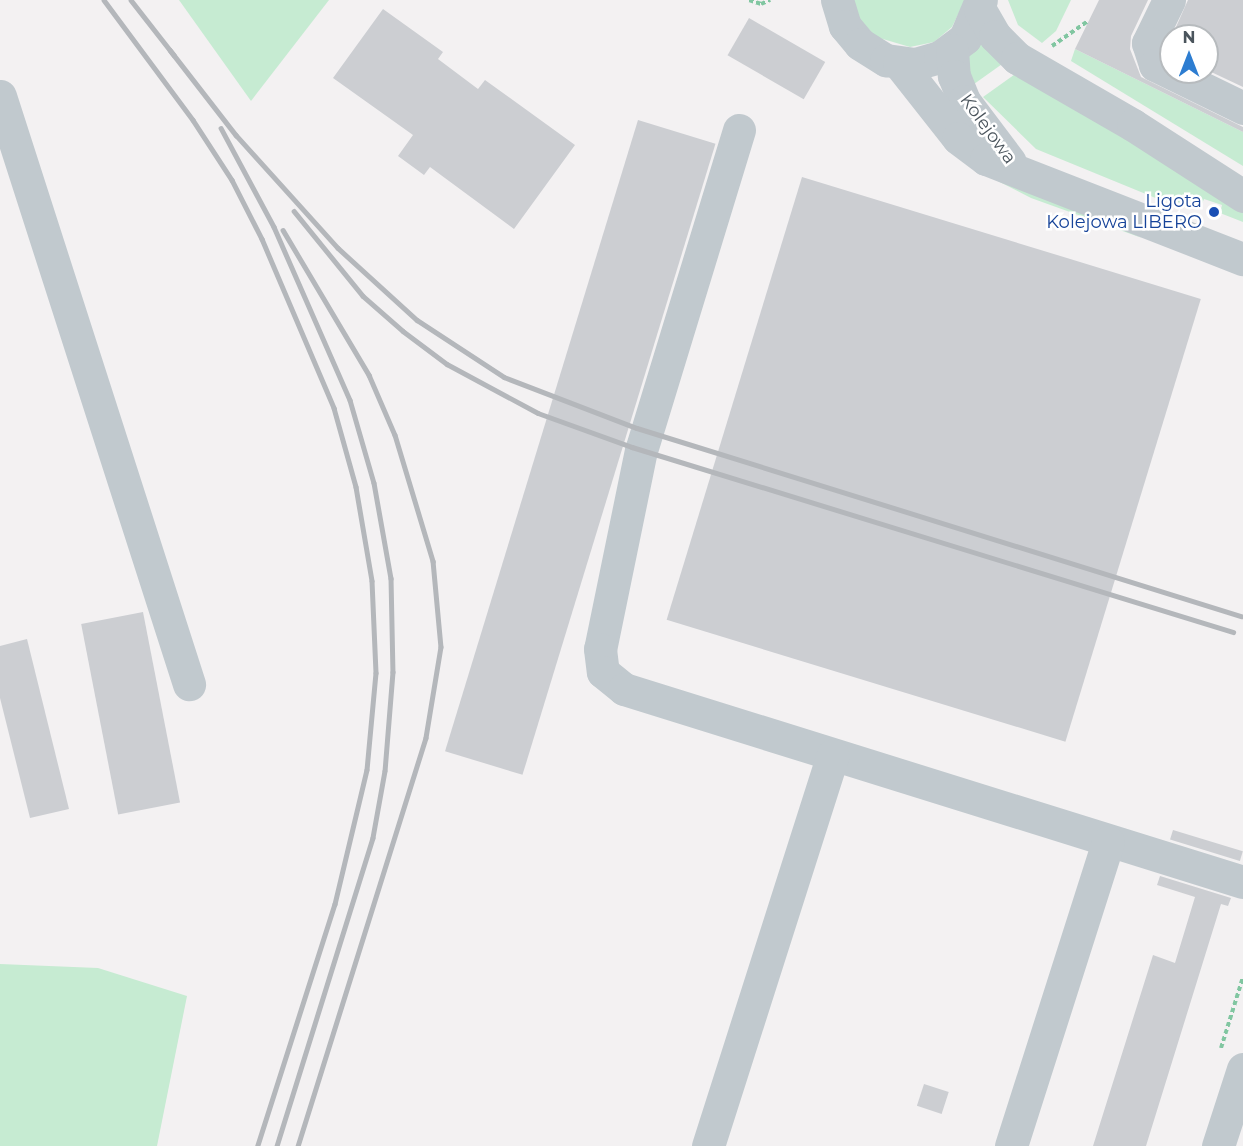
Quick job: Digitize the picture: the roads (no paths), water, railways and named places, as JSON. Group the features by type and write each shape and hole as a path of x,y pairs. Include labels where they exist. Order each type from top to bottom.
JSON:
{"street":[{"path":"810,0 839,10 866,49 899,63 928,62 952,50 965,38 980,5"},
{"path":"1169,0 1148,43 1155,65 1243,108"},
{"path":"980,5 995,36 1017,58 1133,125 1243,196"},
{"name":"Kolejowa","path":"952,50 954,76 964,101 1020,173"},
{"name":"Kolejowa","path":"899,63 958,138 987,159 1243,259"},
{"path":"0,96 189,684"},
{"path":"739,130 641,450 600,649 603,672 624,689 1108,842 1243,882"},
{"path":"708,1146 832,755"},
{"path":"1011,1146 1108,842"},
{"path":"1218,1146 1243,1070"}],"railway":[{"path":"104,0 193,120 232,180 262,239 334,408 356,487 372,581 376,673 367,770 335,904 258,1146"},
{"path":"131,0 174,55"},
{"path":"170,50 236,135 338,248 417,320 504,377 637,428 1241,616"},
{"path":"221,128 274,227 350,400 374,483 391,578 393,672 385,771 373,838 277,1146"},
{"path":"294,211 363,296 403,331 447,364 538,413 632,447 1233,632"},
{"path":"283,230 369,375 395,435 433,561 441,647 426,738 298,1146"}],"place":[{"name":"Ligota Kolejowa LIBERO","path":"1214,212"}]}
